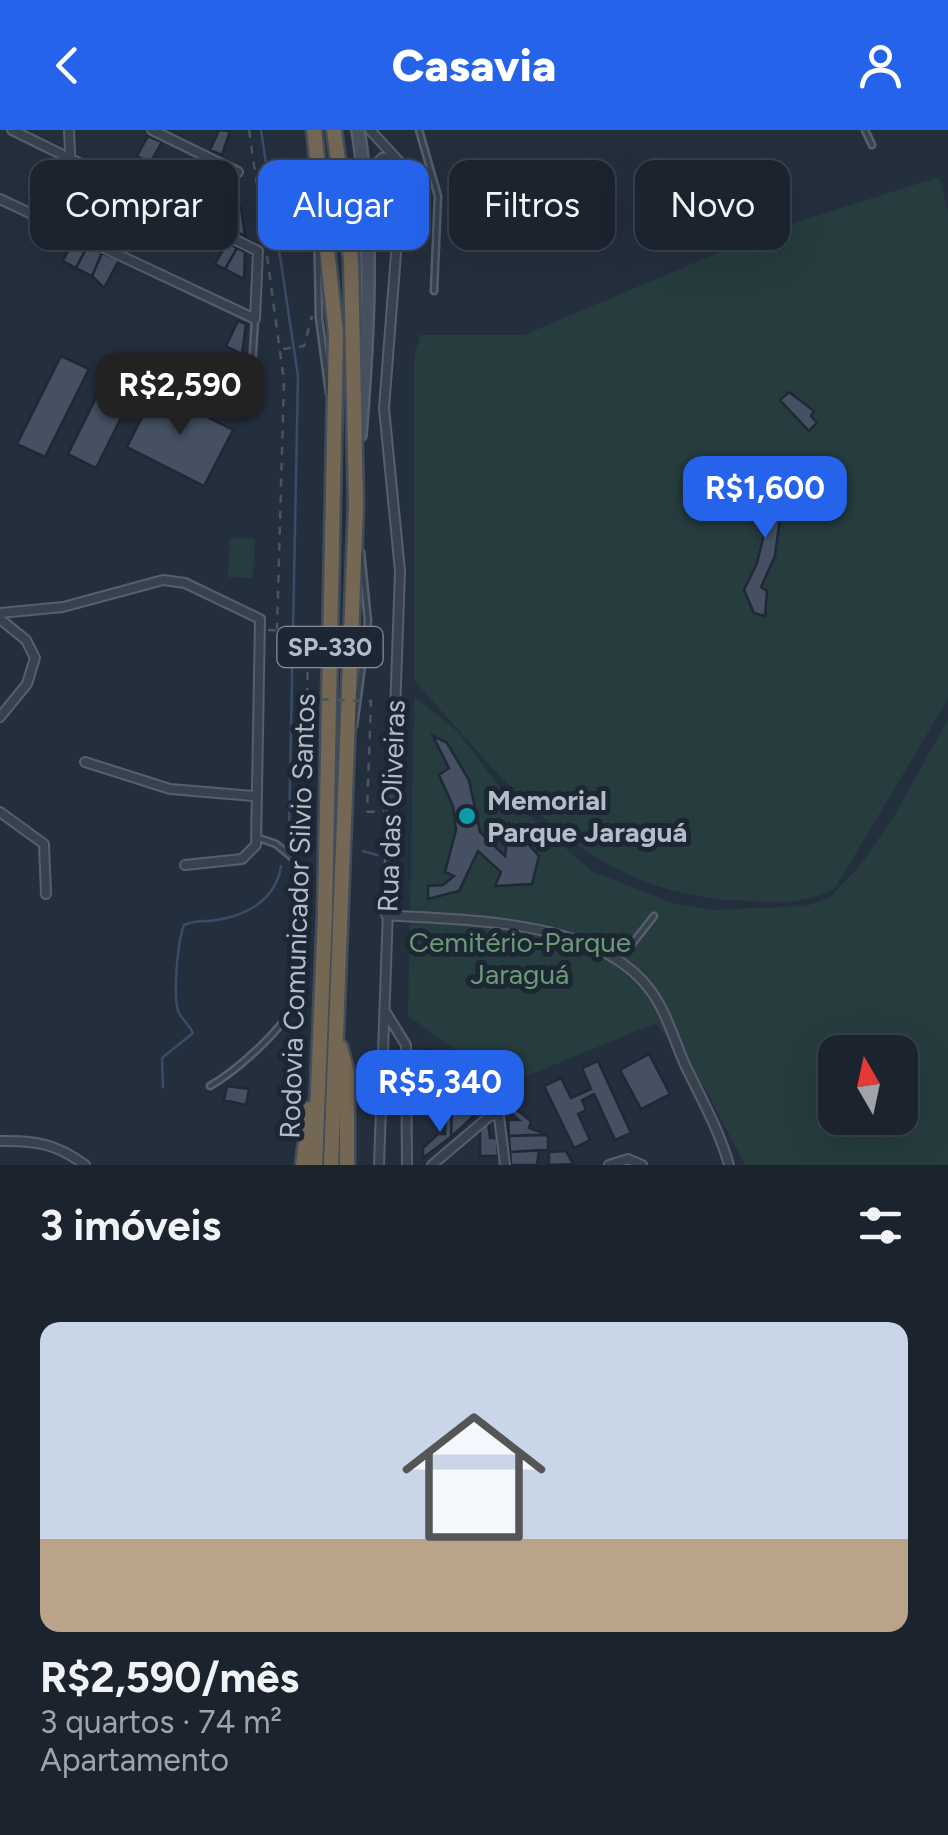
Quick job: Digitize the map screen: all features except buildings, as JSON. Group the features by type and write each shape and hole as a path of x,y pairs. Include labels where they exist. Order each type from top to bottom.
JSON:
{"highway":[{"name":"Rodovia Comunicador Silvio Santos","path":"314,130 335,294 315,1165"},
{"name":"Rodovia Comunicador Silvio Santos","path":"331,1165 356,540 351,260 334,130"},
{"path":"336,1030 347,1073 346,1165"},
{"path":"303,1165 307,1115 316,1094"}],"main road":[{"path":"358,130 362,160"},
{"path":"356,482 366,318 365,250"}],"street":[{"path":"12,130 258,251 255,319 111,250"},
{"path":"69,130 70,158"},
{"path":"152,130 213,160"},
{"path":"370,130 394,156"},
{"path":"380,160 394,156"},
{"name":"Rua das Oliveiras","path":"380,1165 400,570 384,408 394,263 410,199 404,167 394,156"},
{"path":"0,199 30,212"},
{"path":"0,616 63,607 163,580 185,583 254,613 262,630 253,796 256,838 252,854 242,859 185,865"},
{"path":"0,616 26,640 35,658 27,684 0,717"},
{"path":"85,762 170,789 253,796"},
{"path":"0,812 44,844 46,894"},
{"path":"386,915 532,928 572,940 630,969 658,1001 714,1121 730,1165"},
{"path":"384,1011 406,1045 407,1165"},
{"path":"432,1165 491,1115 499,1116 502,1123 505,1165"},
{"path":"0,1141 34,1140 63,1148 85,1165"},
{"path":"609,1165 628,1159 642,1165"}],"lane":[{"path":"419,130 438,196 434,291"},
{"path":"865,130 872,146"},
{"path":"252,384 255,319"},
{"path":"210,1086 258,1048 288,1012 297,992 295,860 276,844 256,838"},
{"path":"632,944 654,916"}],"path":[{"path":"249,130 281,349 277,628 300,629 308,636 306,736 310,699 371,701 367,812 390,811"},
{"path":"255,319 277,311"},
{"path":"281,349 304,346"}],"green space":[{"path":"939,177 948,211 948,699 835,888 802,900 747,901 691,895 641,880 597,858 557,830 520,796 414,680 414,358 420,335 524,335 724,250 790,250 790,224"},
{"path":"230,538 255,539 253,578 228,577"},
{"name":"Cemitério-Parque Jaraguá","path":"414,697 458,732 504,793 591,871 673,903 713,910 807,906 830,897 858,868 893,818 948,719 948,1165 745,1165 706,1090 656,1023 505,1085 408,1016"}],"waterway":[{"path":"261,130 298,376 289,831 309,836"},
{"path":"363,851 377,855"},
{"path":"163,1087 162,1058 193,1033 179,1013 176,995 184,925 228,918 259,904 273,888 281,866"}],"place":[{"name":"Memorial Parque Jaraguá","path":"467,816"}]}
